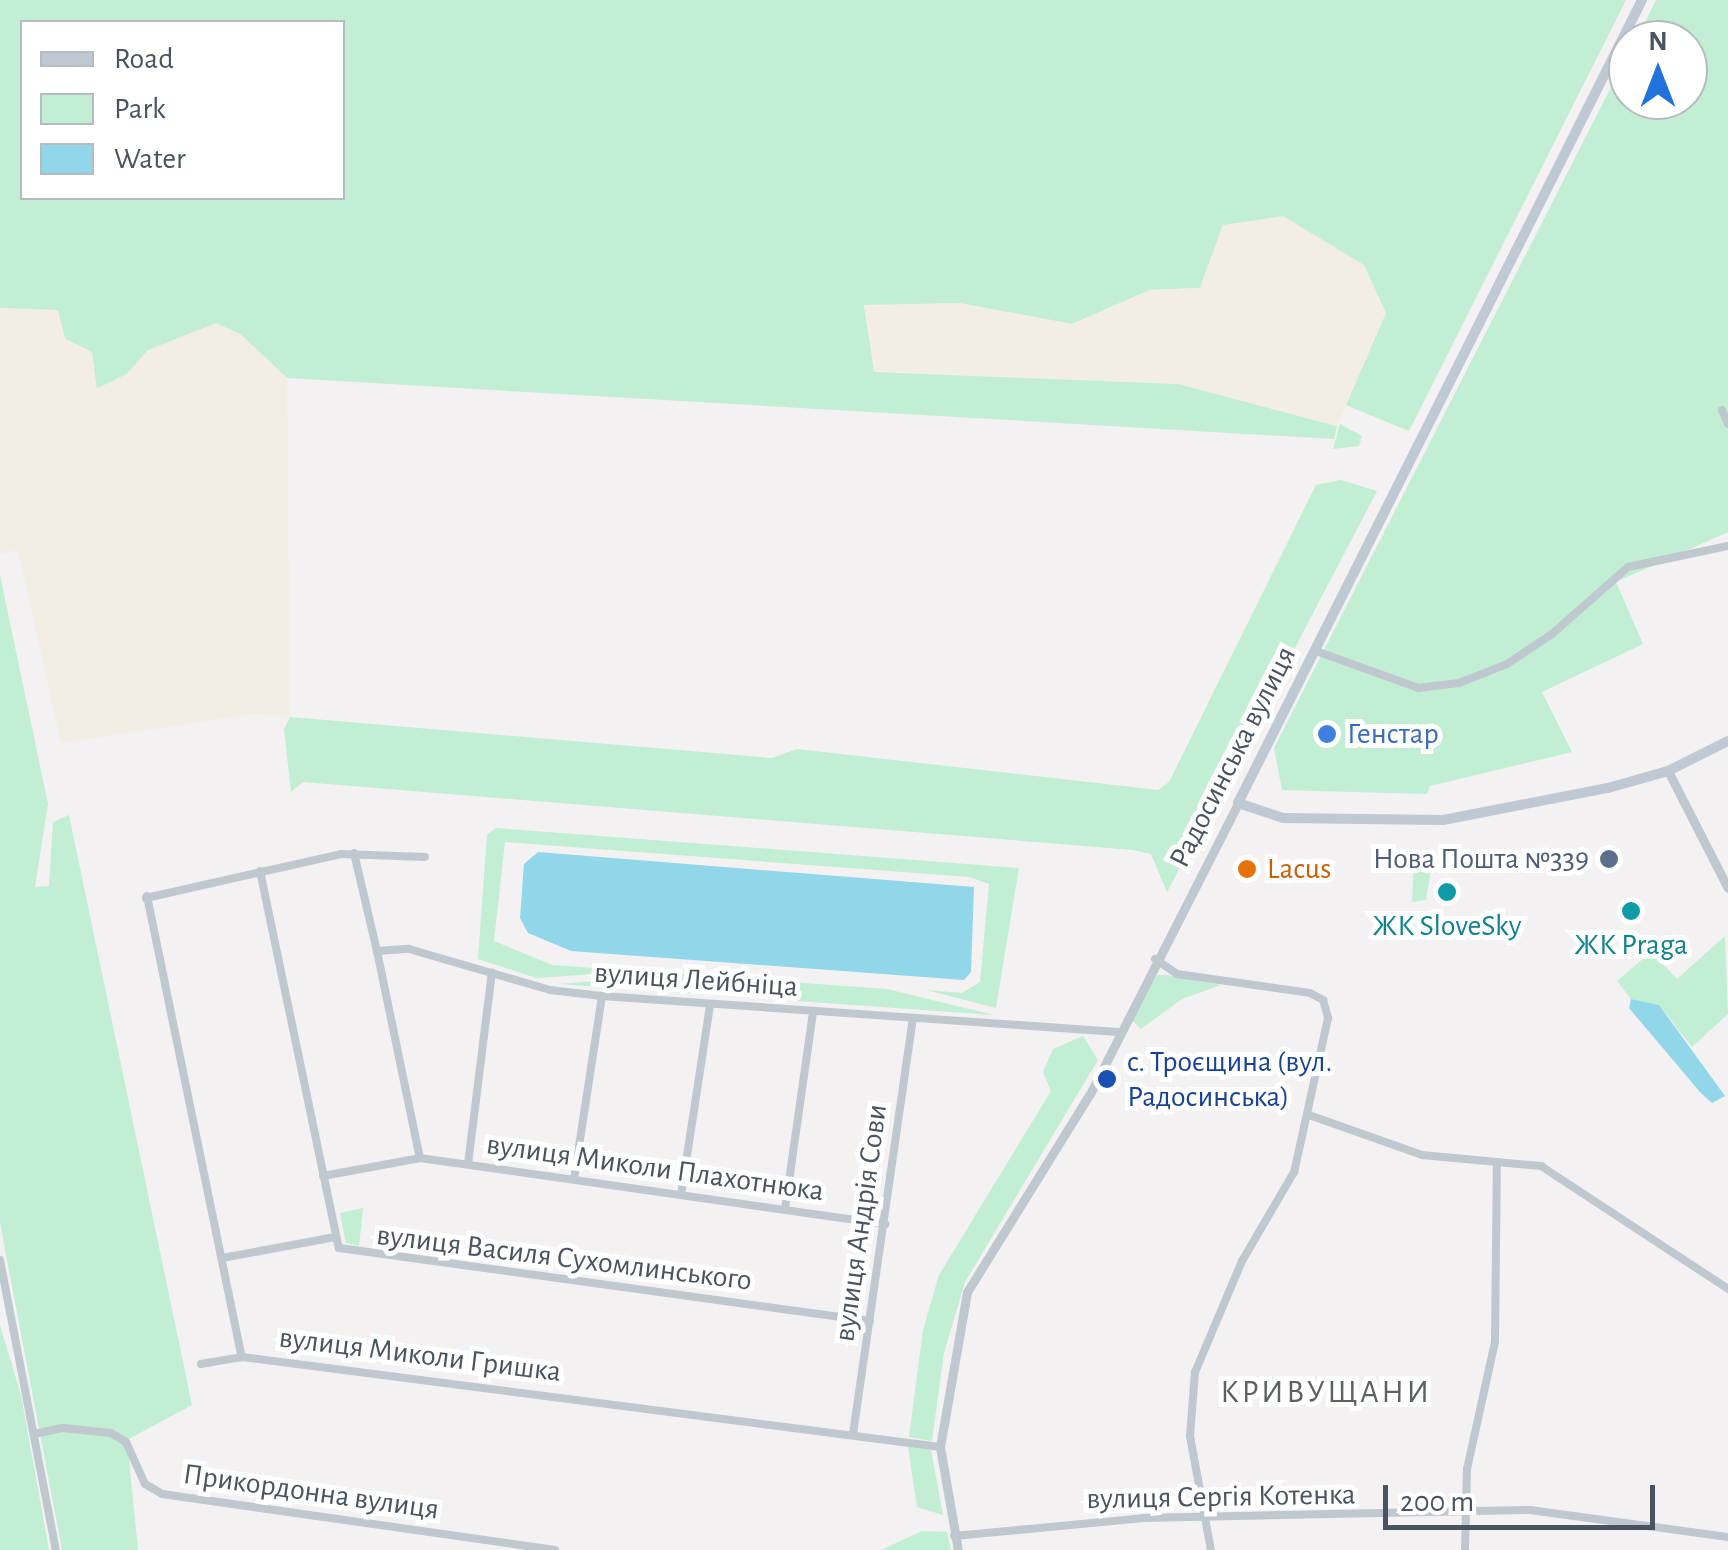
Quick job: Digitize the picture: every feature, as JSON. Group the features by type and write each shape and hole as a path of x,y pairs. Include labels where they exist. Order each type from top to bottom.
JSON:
{"main road":[{"name":"Радосинська вулиця","path":"1238,803 1642,0"},
{"path":"1238,803 1283,818 1443,820 1668,771 1728,741"}],"street":[{"path":"1722,410 1728,424"},
{"path":"1316,651 1418,688 1459,682 1507,664 1552,634 1628,567 1728,546"},
{"path":"1668,771 1728,888"},
{"name":"Радосинська вулиця","path":"958,1550 940,1447 968,1292 1090,1094 1118,1032 1238,803"},
{"path":"354,853 420,1158"},
{"path":"260,872 354,853 426,857"},
{"name":"вулиця Миколи Гришка","path":"260,872 146,898 242,1356 940,1447"},
{"name":"вулиця Василя Сухомлинського","path":"260,872 336,1237 346,1252 870,1321"},
{"name":"вулиця Лейбніца","path":"376,951 409,949 550,990 602,996 1118,1032"},
{"path":"1156,959 1177,974 1284,986 1323,1000 1328,1018 1294,1172 1242,1261 1195,1372 1190,1436 1211,1550"},
{"path":"468,1164 492,972"},
{"path":"574,1180 602,996"},
{"path":"681,1194 710,1005"},
{"path":"785,1209 813,1012"},
{"name":"вулиця Андрія Сови","path":"854,1434 913,1018"},
{"path":"1308,1115 1422,1155 1548,1170 1728,1289"},
{"name":"вулиця Миколи Плахотнюка","path":"323,1176 420,1158 885,1224"},
{"path":"1465,1550 1462,1515 1496,1342 1498,1162"},
{"path":"222,1258 336,1237"},
{"path":"0,1260 56,1550"},
{"path":"201,1364 242,1356"},
{"name":"Прикордонна вулиця","path":"34,1434 63,1428 110,1433 126,1442 144,1484 162,1494 555,1550"},
{"name":"вулиця Сергія Котенка","path":"954,1536 1202,1517 1550,1512 1728,1536"},
{"path":"479,1550 480,1537"}],"green space":[{"path":"0,0 1626,0 1616,20 1608,20 1608,36 1409,431 1343,404 1386,313 1223,225 1200,288 1150,290 1072,324 959,303 864,306 875,372 1179,384 1337,426 1334,439 287,378 240,334 148,350 127,374 96,389 92,352 65,339 58,311 0,308"},
{"path":"1656,0 1728,0 1728,532 1616,582 1643,644 1542,692 1572,752 1430,786 1427,794 1282,790 1274,748 1608,93 1608,120 1708,120 1708,20 1646,20"},
{"path":"1340,424 1362,436 1359,446 1333,449"},
{"path":"1341,480 1377,491 1167,892 1151,854 1133,850 303,782 291,792 284,729 290,717 772,758 797,749 1158,790 1169,782 1316,485"},
{"path":"0,575 48,804 35,887 49,886 53,822 69,815 192,1405 127,1440 138,1550 62,1550 0,1223"},
{"path":"496,828 1019,868 996,1008 926,990 962,993 980,982 989,884 969,877 505,842 494,941 552,965 637,971 536,978 478,959 487,835"},
{"path":"1433,858 1426,900 1412,902 1414,862"},
{"path":"1725,936 1728,1014 1692,1047 1659,1005 1631,999 1617,981 1651,952 1677,979"},
{"path":"678,974 887,989 994,1015 559,984"},
{"path":"1157,975 1221,985 1182,999 1141,1029 1131,1019"},
{"path":"1083,1036 1098,1060 965,1282 944,1353 932,1441 909,1437 923,1330 939,1275 1051,1091 1043,1072 1053,1049"},
{"path":"363,1208 359,1246 346,1243 340,1213"},
{"path":"0,1325 21,1395 49,1550 0,1550"},
{"path":"908,1447 931,1450 943,1515 917,1507"},
{"path":"922,1531 947,1532 951,1550 881,1550"}],"sand":[{"path":"1283,216 1364,265 1386,313 1337,426 1179,384 874,371 864,305 959,303 1072,324 1150,290 1200,288 1223,225"},
{"path":"0,308 57,310 65,339 92,352 97,389 127,374 148,350 216,323 240,334 287,378 290,717 253,714 61,743 18,550 0,554"}],"water":[{"path":"538,852 974,887 971,972 964,980 571,951 528,933 520,918 524,864"},
{"path":"1631,999 1659,1005 1725,1096 1712,1103 1700,1092 1629,1008"}],"place":[{"name":"Генстар","path":"1327,734"},
{"name":"Нова Пошта №339","path":"1609,859"},
{"name":"Lacus","path":"1247,869"},
{"name":"ЖК SloveSky","path":"1447,892"},
{"name":"ЖК Praga","path":"1631,911"},
{"name":"с. Троєщина (вул. Радосинська)","path":"1107,1079"}],"district":[{"name":"КРИВУЩАНИ","path":"1326,1392"}]}
